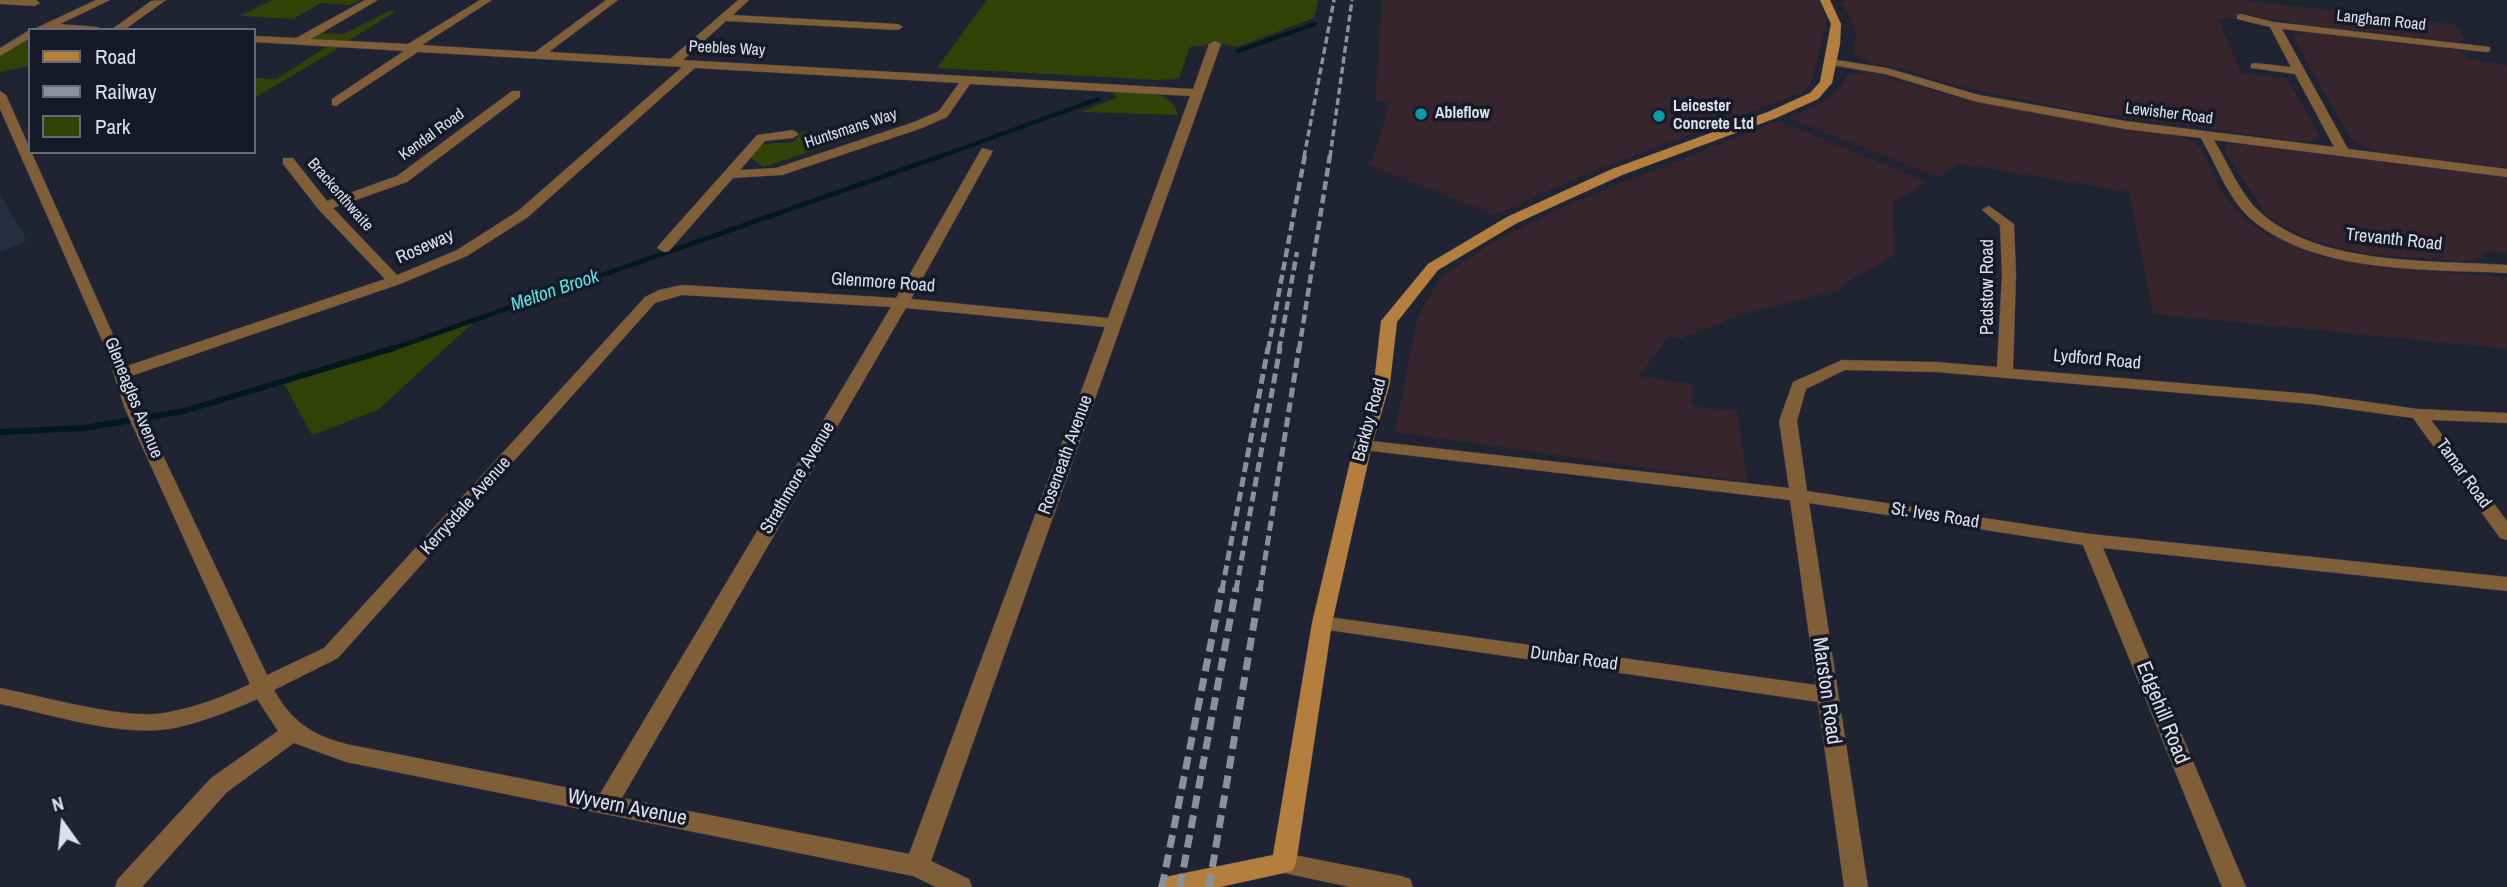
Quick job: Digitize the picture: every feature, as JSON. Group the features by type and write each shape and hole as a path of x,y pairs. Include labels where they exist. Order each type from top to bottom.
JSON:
{"street":[{"path":"42,28 105,0"},
{"path":"120,28 131,22 141,9 161,0"},
{"path":"298,42 373,0"},
{"path":"336,102 487,0"},
{"path":"538,55 612,0"},
{"path":"674,62 744,0"},
{"name":"Barkby Road","path":"1283,863 1322,623 1363,444 1382,383 1389,321 1433,267 1563,195 1772,115 1814,96 1826,83 1836,24 1825,0"},
{"path":"0,1 35,3"},
{"name":"Langham Road","path":"2241,17 2273,25 2486,48"},
{"path":"723,18 898,27"},
{"path":"2273,25 2343,152"},
{"path":"0,53 28,34"},
{"path":"2476,37 2497,62"},
{"name":"Peebles Way","path":"256,39 1197,93"},
{"name":"Roseneath Avenue","path":"917,866 1215,44"},
{"name":"Lewisher Road","path":"1831,62 1887,71 1977,98 2125,125 2507,173"},
{"name":"Roseway","path":"120,374 395,281 461,253 498,233 693,63"},
{"path":"2255,66 2296,71"},
{"name":"Huntsmans Way","path":"729,174 770,173 918,125 943,114 966,81"},
{"path":"335,87 357,88"},
{"name":"Kendal Road","path":"324,207 402,179 516,94"},
{"name":"Gleneagles Avenue","path":"0,95 113,347 120,374 138,417 263,689 277,716 292,733"},
{"path":"664,248 761,138 793,134"},
{"name":"Trevanth Road","path":"2205,135 2254,216 2299,241 2360,258 2507,269"},
{"name":"Strathmore Avenue","path":"606,804 901,303 987,151"},
{"name":"Brackenthwaite","path":"288,161 324,207 395,281"},
{"name":"Padstow Road","path":"1989,211 2007,224 2009,275 2006,372"},
{"name":"Glenmore Road","path":"650,300 664,293 682,290 901,303 1114,323"},
{"name":"Kerrysdale Avenue","path":"263,689 331,653 650,300"},
{"name":"Lydford Road","path":"1798,495 1788,421 1799,386 1842,365 2006,372 2311,399 2418,414 2507,418"},
{"name":"Tamar Road","path":"2418,414 2507,534"},
{"name":"St. Ives Road","path":"1363,444 1798,495 2091,540 2507,584"},
{"name":"Marston Road","path":"1798,495 1856,887"},
{"name":"Edgehill Road","path":"2091,540 2234,887"},
{"name":"Dunbar Road","path":"1322,623 1827,695"},
{"path":"0,696 131,722 163,722 199,713 263,689"},
{"path":"127,887 219,785 292,733"},
{"name":"Wyvern Avenue","path":"292,733 308,743 346,753 917,866 947,884"},
{"path":"1170,887 1283,863 1401,887"}],"shaded area":[{"path":"1382,0 1817,0 1827,21 1812,80 1803,92 1591,172 1495,215 1367,164 1372,160 1390,102 1375,101"},
{"path":"2240,0 2454,24 2465,39 2456,42 2298,24 2239,13 2235,19 2218,18 2241,73 2287,78 2320,136 2315,141 2299,141 2073,110 1945,83 1909,70 1871,63 1854,53 1856,35 1852,20 1841,2"},
{"path":"2304,32 2460,50 2469,59 2507,65 2507,168 2378,152 2357,143 2350,138 2292,35"},
{"path":"1870,72 1956,97 2176,134 2201,148 2221,192 2249,223 2266,234 2323,257 2384,268 2507,277 2507,349 2153,314 2129,192 1960,164 1938,177 1788,118 1822,103 1840,88 1848,74"},
{"path":"1778,121 1928,182 1893,202 1895,255 1843,284 1841,290 1740,315 1680,339 1669,336 1639,376 1693,384 1691,406 1737,411 1748,482 1395,432 1417,318 1441,277 1499,238 1574,202"},
{"path":"2232,143 2507,177 2507,253 2483,250 2485,256 2472,262 2367,254 2315,242 2268,217 2226,153 2225,146"},
{"path":"0,193 27,241 0,252"}],"green space":[{"path":"272,0 360,0 350,5 321,3 293,19 240,16"},
{"path":"987,0 1318,0 1314,18 1237,47 1222,44 1190,47 1179,78 1159,80 937,68"},
{"path":"391,10 396,11 345,43 306,40 318,33 344,34"},
{"path":"28,34 28,66 0,72 0,53"},
{"path":"328,46 340,47 256,97 256,78 276,79"},
{"path":"1108,90 1160,95 1174,106 1178,115 1081,112 1118,97"},
{"path":"802,132 853,133 849,138 764,167 749,157 764,144 793,142"},
{"path":"476,320 378,410 312,435 283,382"}],"waterway":[{"name":"Melton Brook","path":"1238,51 1315,24"},
{"name":"Melton Brook","path":"939,157 1098,99"},
{"name":"Melton Brook","path":"389,350 944,155"},
{"name":"Melton Brook","path":"0,432 84,428 184,411 394,348"}],"railway":[{"path":"1304,157 1334,0"},
{"path":"1330,157 1352,0"},
{"path":"1268,350 1305,155"},
{"path":"1299,350 1330,155"},
{"path":"1279,350 1297,252"},
{"path":"1222,590 1268,348"},
{"path":"1236,590 1280,348"},
{"path":"1260,590 1299,348"},
{"path":"1162,887 1222,588"},
{"path":"1180,887 1236,588"},
{"path":"1209,887 1260,588"}],"place":[{"name":"Ableflow","path":"1421,114"},
{"name":"Leicester Concrete Ltd","path":"1659,116"}]}
